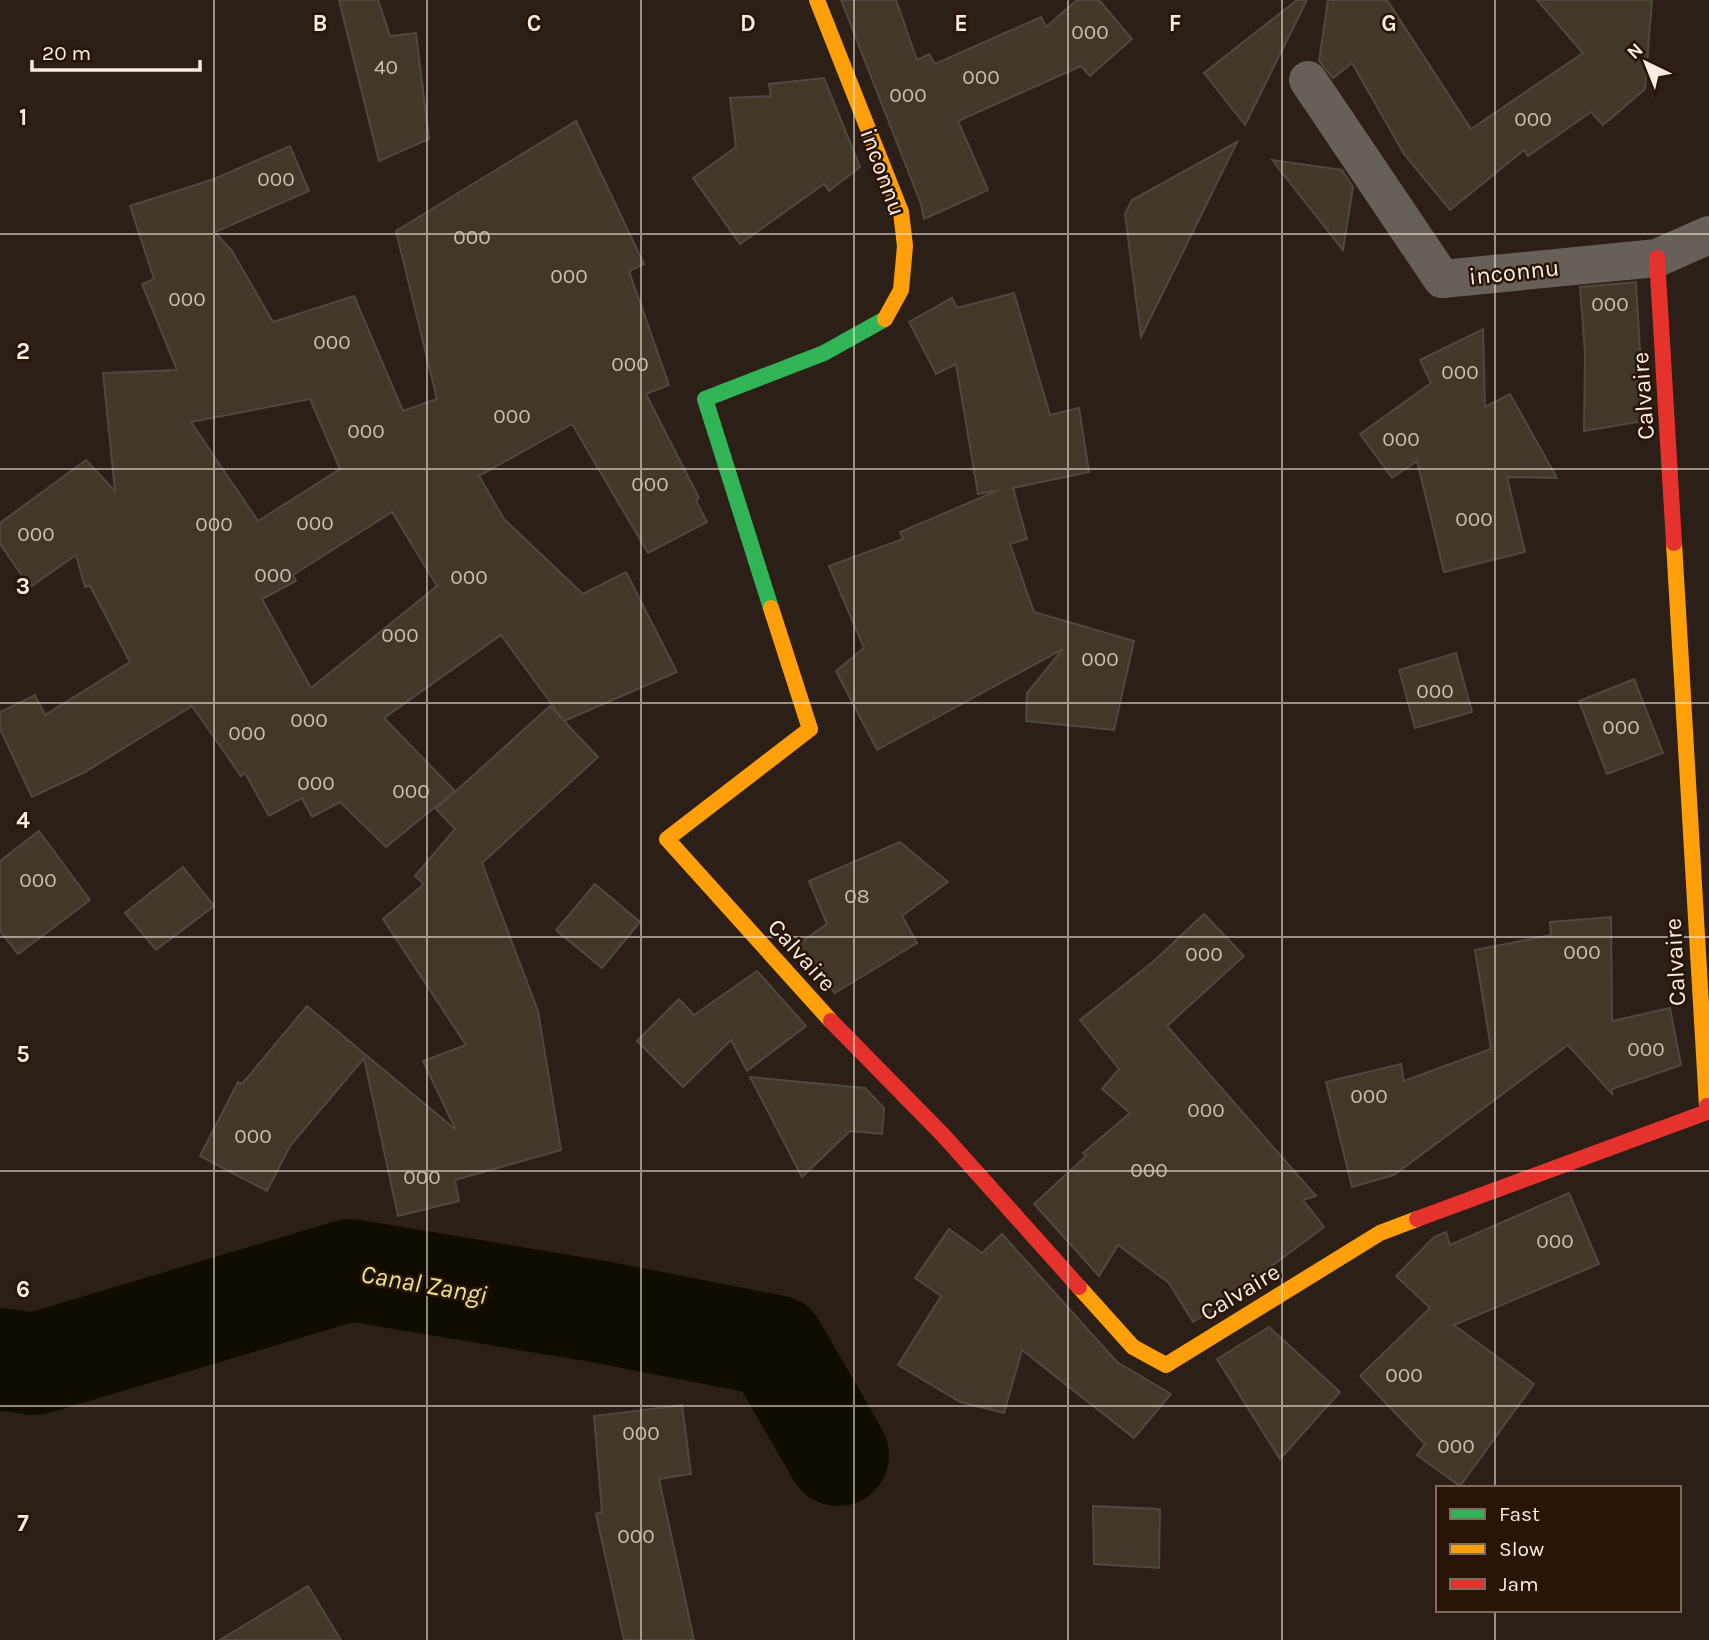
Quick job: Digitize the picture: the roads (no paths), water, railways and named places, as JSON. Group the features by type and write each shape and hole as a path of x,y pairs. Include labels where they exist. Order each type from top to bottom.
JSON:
{"street":[{"name":"inconnu","path":"705,399 824,353 886,319 901,290 905,246 901,212 817,0"},
{"name":"inconnu","path":"1308,80 1442,279 1657,258"},
{"path":"1657,258 1709,234"},
{"name":"Calvaire","path":"705,399 759,561 810,729 667,839 865,1058 943,1135 1133,1347 1166,1365 1380,1233 1707,1112 1657,258"}],"waterway":[{"name":"Canal Zangi","path":"0,1359 35,1364 350,1270 601,1312 775,1346 838,1455"}]}
